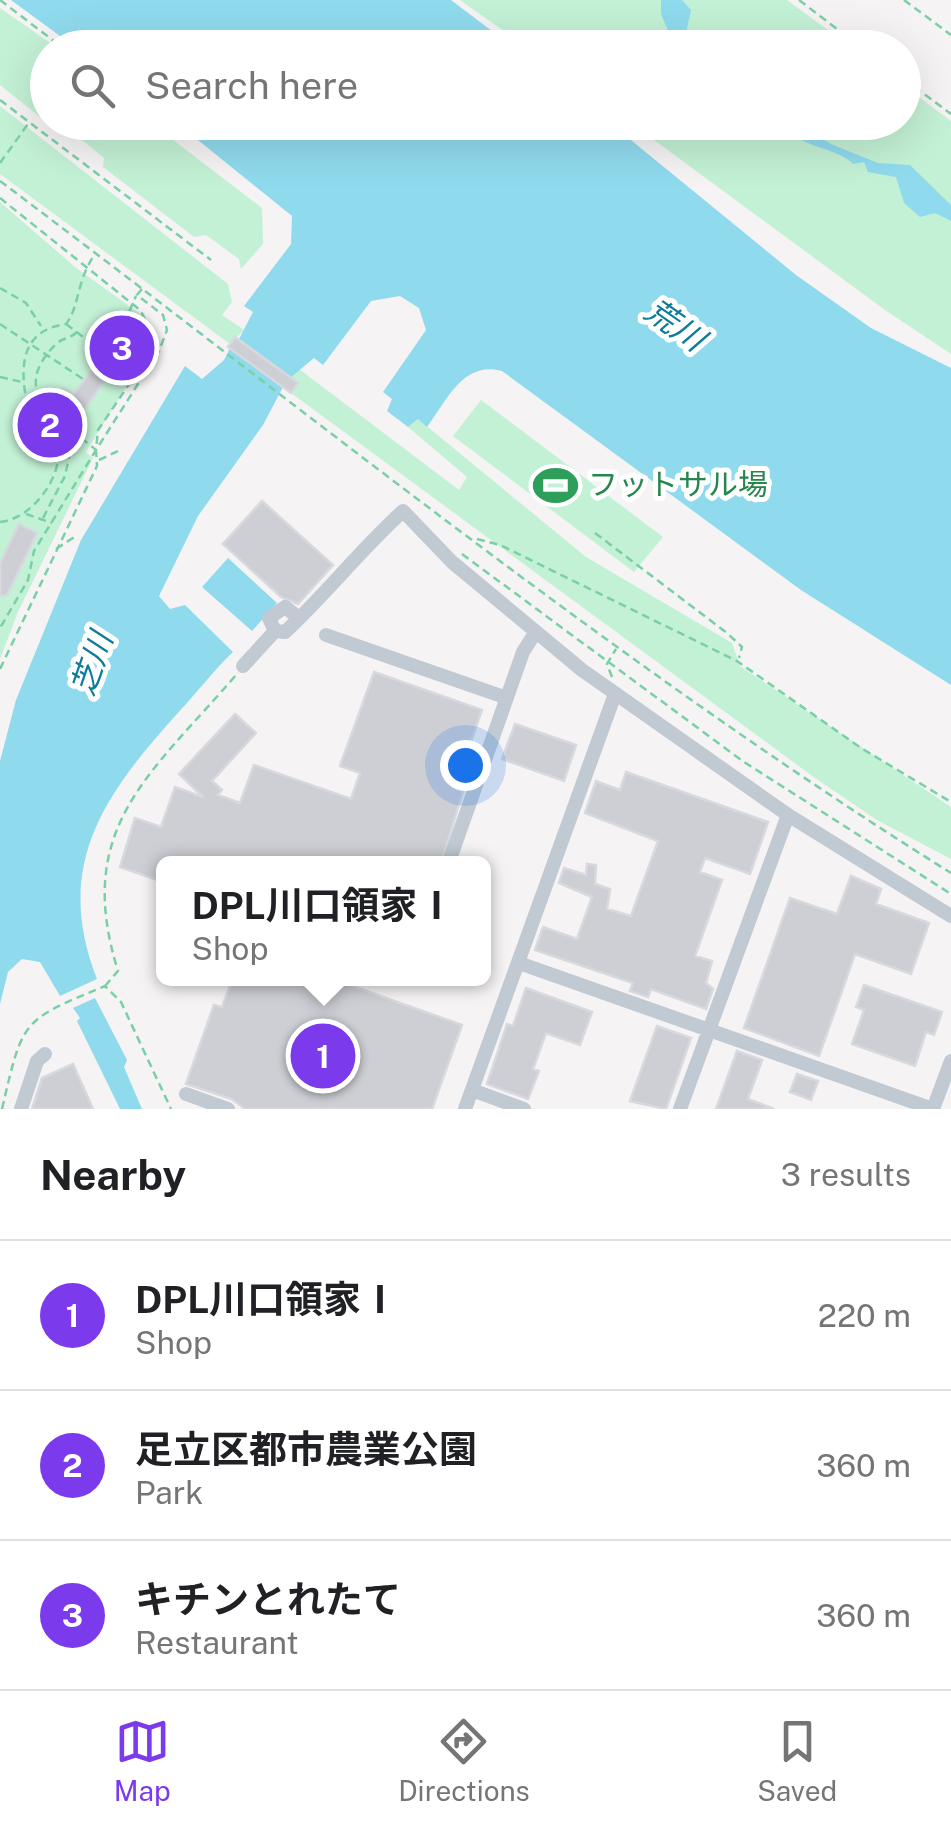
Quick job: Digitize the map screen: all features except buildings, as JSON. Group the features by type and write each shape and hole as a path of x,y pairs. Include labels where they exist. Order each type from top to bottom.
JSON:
{"street":[{"path":"275,631 285,632 403,512 452,562 535,633 788,814 951,916"},
{"path":"275,631 269,618 277,609 285,607 299,618"},
{"path":"243,666 275,631"},
{"path":"451,856 523,652 535,633"},
{"path":"326,634 507,698"},
{"path":"465,1109 616,691"},
{"path":"680,1109 788,814"},
{"path":"519,963 933,1109 951,1062"},
{"path":"21,1109 37,1061 46,1054"},
{"path":"472,1090 524,1109"},
{"path":"186,1094 228,1109"}],"path":[{"path":"0,0 39,30"},
{"path":"800,0 839,30"},
{"path":"904,0 951,34"},
{"path":"921,92 951,114"},
{"path":"0,100 29,123 0,163"},
{"path":"51,140 210,260"},
{"path":"0,181 617,648 806,780 951,872"},
{"path":"0,198 142,312 150,332 148,366"},
{"path":"25,514 50,484 59,444 53,428 28,403 23,383 29,344 42,329 66,324 74,314 77,285 96,253"},
{"path":"0,288 26,303 42,329"},
{"path":"119,334 131,302 142,288"},
{"path":"0,628 28,580 34,551 148,366 166,330 162,315 137,295"},
{"path":"0,324 83,379"},
{"path":"66,324 124,368"},
{"path":"76,332 58,342 36,375 35,387 48,414 96,450"},
{"path":"0,669 98,461 96,450 102,422 136,374 148,366"},
{"path":"0,377 23,383"},
{"path":"53,428 66,406"},
{"path":"43,518 65,476 74,432"},
{"path":"98,461 118,451"},
{"path":"0,522 25,514 52,523"},
{"path":"595,533 727,633 742,647 737,661"},
{"path":"54,549 76,536"},
{"path":"470,537 500,546 737,661 861,748 951,802"},
{"path":"455,550 606,664 773,782 951,894"},
{"path":"606,664 617,648"},
{"path":"606,664 616,691"},
{"path":"2,1109 24,1028 47,1010 105,986 118,971 102,905 103,872 113,834 138,790 243,666"},
{"path":"105,986 121,1002 171,1109"}],"green space":[{"path":"460,0 787,0 828,30 502,30"},
{"path":"0,8 32,30 30,109 0,85"},
{"path":"921,99 951,121 951,354 654,140 921,140"},
{"path":"0,106 30,129 30,140 44,140 228,284 232,302 222,315 244,330 230,344 0,174"},
{"path":"82,140 173,140 262,208 263,244 241,269 239,259 206,235 194,237 103,167 104,158"},
{"path":"0,202 75,267 143,316 148,351 86,452 93,458 18,612 0,659"},
{"path":"299,369 459,490 467,477 408,427 418,419 586,557 732,643 740,666 951,807 951,859 877,820 815,778 291,393 290,378"},
{"name":"フットサル場","path":"481,400 663,537 634,572 453,436"}],"water":[{"path":"11,0 451,0 491,30 52,30"},
{"path":"661,0 682,0 691,10 687,30 668,30 661,14"},
{"name":"荒川","path":"198,140 631,140 796,275 871,328 951,368 951,685 801,590 502,371 488,369 467,377 427,427 418,419 408,427 387,411 392,399 383,392 426,330 419,308 400,296 371,301 323,365 314,358 290,378 239,339 253,312 244,306 291,244 292,216"},
{"path":"802,140 825,140 878,163 910,165 951,205 951,221 935,213 920,217 904,203 896,177 868,172 864,162 853,164"},
{"name":"芝川","path":"230,348 283,387 263,425 198,516 159,596 170,609 185,605 233,652 127,775 93,835 83,868 81,902 85,939 97,979 60,996 40,962 22,959 8,972 0,1004 0,761 16,700 81,540 185,366 202,379 224,360"},
{"path":"228,558 277,603 252,631 202,587"},
{"path":"95,998 127,1060 124,1067 142,1109 120,1109 77,1021 80,1018 73,1008"}],"place":[{"name":"キチンとれたて","path":"122,348"},
{"name":"足立区都市農業公園","path":"50,425"},
{"name":"フットサル場","path":"555,485"},
{"name":"DPL川口領家Ⅰ","path":"323,1056"}]}
